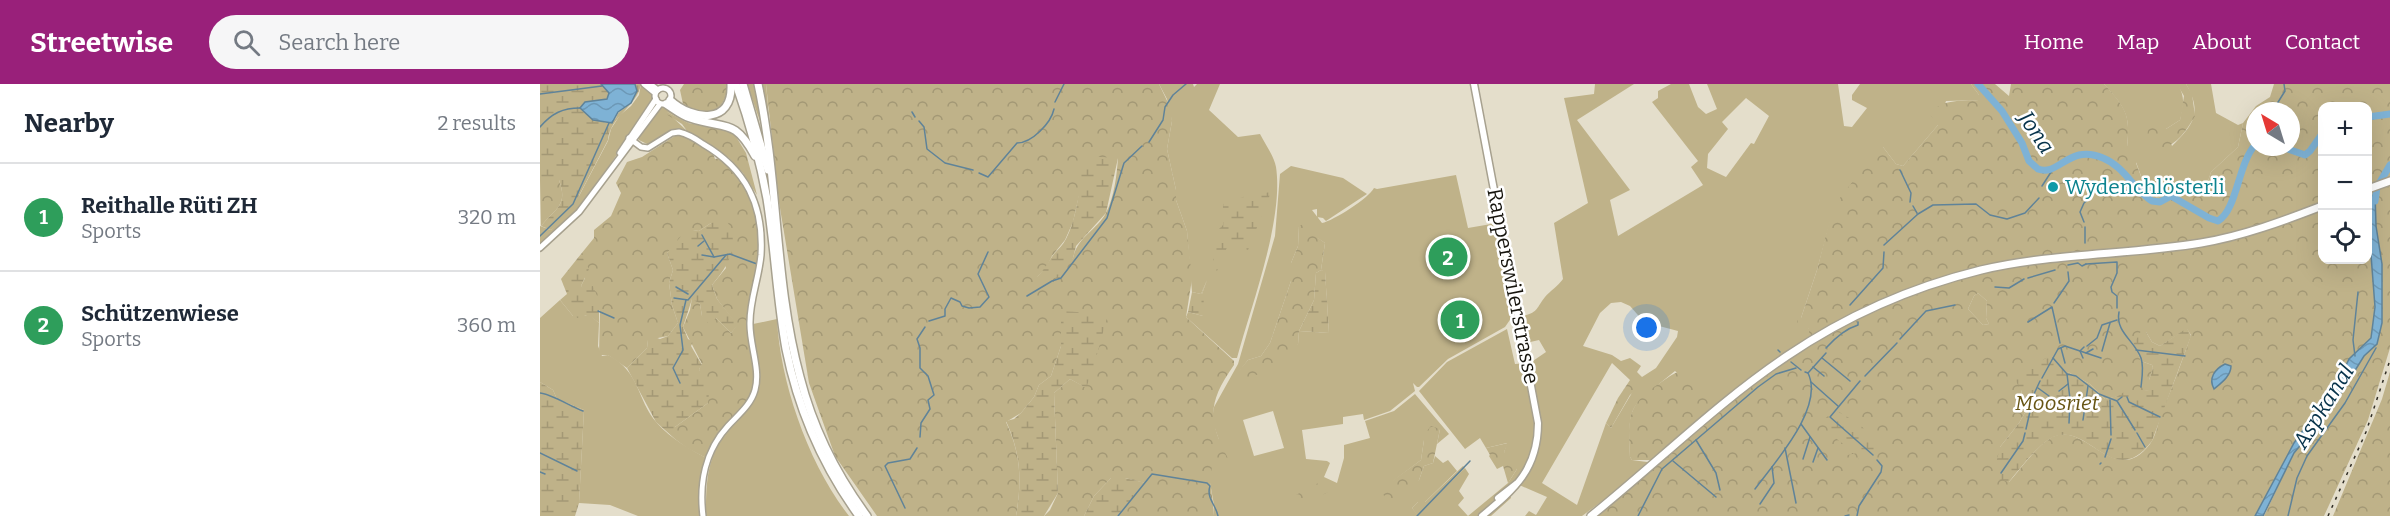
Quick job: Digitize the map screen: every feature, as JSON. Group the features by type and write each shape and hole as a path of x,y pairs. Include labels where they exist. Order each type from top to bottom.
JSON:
{"highway":[{"path":"661,98 690,113 710,116 727,104 731,94 731,84"},
{"path":"736,84 760,166 770,217 783,328 794,381 817,446 859,516"},
{"path":"743,84 766,162 779,241"},
{"path":"758,84 769,143 791,336 807,400 830,457 867,516"},
{"path":"661,98 688,118 722,124 736,130 748,143 760,166"},
{"path":"2372,187 2390,181"},
{"path":"1591,516 1772,366 1832,328 1887,301 1946,280 2001,266 2053,258 2182,245 2234,236 2318,207"}],"main road":[{"name":"Rapperswilerstrasse","path":"1474,84 1538,423 1533,456 1517,483 1510,494 1482,516"},
{"name":"Rapperswilerstrasse","path":"1476,516 1517,483"}],"street":[{"path":"644,84 661,98"},
{"path":"650,84 661,98"},
{"path":"661,98 670,87"},
{"path":"540,248 579,212 670,87"},
{"path":"631,140 642,147 650,148 672,133 679,132 710,148 728,160 742,175 754,201 759,221 761,257 750,321 756,387 750,402 721,434 710,452 703,483 703,516"}],"green space":[{"path":"540,84 601,84 609,93 607,100 591,101 580,108 593,120 609,123 632,101 637,91 635,84 641,84 639,92 634,99 613,124 608,140 572,209 551,230 541,226 556,210 562,195 559,180 540,180"},
{"path":"641,84 652,93 654,99 583,205 540,245 540,226 551,230 579,196 608,141 611,129 620,115 639,95"},
{"path":"684,84 726,84 726,95 721,105 712,111 696,111 683,104 680,90"},
{"path":"747,84 766,84 771,138 763,130"},
{"path":"766,84 1159,84 1171,109 1172,121 1167,149 1176,200 1187,231 1192,279 1186,317 1234,361 1215,401 1214,423 1229,460 1212,468 1210,480 1213,516 1117,516 1145,483 1125,478 1111,478 1094,496 1084,516 1044,516 1050,510 1058,493 1054,393 1070,379 1085,387 1061,311 1061,346 1051,376 1039,385 1034,397 1021,413 1006,422 1015,445 1019,468 1016,516 877,516 835,456 809,383 779,202","holes":["1118,158 1115,186 1102,219 1079,244 1073,258 1037,277 1065,240 1073,222 1082,182"]},
{"path":"1159,84 1193,84 1194,87 1197,84 1220,84 1209,110 1238,137 1260,134 1275,163 1277,188 1271,237 1237,358 1232,358 1186,317 1188,312 1203,316 1202,294 1207,280 1201,294 1192,292 1187,231 1176,200 1167,149 1172,121 1167,99"},
{"path":"1595,84 1634,84 1577,120 1630,190 1610,200 1618,236 1703,185 1691,167 1698,161 1652,102 1658,98 1658,91 1671,84 1689,84 1698,107 1706,114 1717,109 1707,84 1838,84 1844,126 1852,127 1867,108 1852,100 1852,95 1860,84 1971,84 1979,95 1979,100 1946,101 1938,125 1903,166 1896,164 1883,147 1834,207 1801,318 1809,329 1809,342 1718,409 1675,371 1642,398 1632,414 1629,438 1630,457 1632,460 1654,463 1582,516 1525,516 1529,511 1536,515 1547,497 1517,484 1510,493 1511,498 1491,516 1468,516 1508,483 1517,469 1504,452 1507,443 1486,448 1480,438 1465,449 1419,391 1447,362 1507,329 1515,364 1530,363 1546,352 1539,340 1526,343 1523,316 1535,311 1563,279 1554,223 1588,203 1564,98 1594,94","holes":["1746,98 1769,116 1754,144 1751,143 1726,177 1707,168 1708,154 1728,129 1722,122","1621,302 1630,306 1644,322 1678,331 1677,337 1656,368 1642,377 1637,372 1641,366 1630,358 1621,361 1612,355 1583,346 1600,313 1611,303","1612,363 1630,380 1639,381 1611,428 1606,423 1577,505 1542,483"]},
{"path":"1971,84 1995,84 2009,96 2011,84 2104,84 2122,105 2128,126 2127,146 2136,148 2142,157 2136,163 2145,187 2157,198 2169,192 2204,193 2211,172 2238,147 2243,123 2246,119 2246,156 2300,156 2300,102 2262,102 2270,97 2274,84 2390,84 2390,348 2368,420 2324,516 2264,516 2294,453 2333,406 2364,356 2377,344 2382,323 2382,264 2376,226 2375,193 2372,203 2372,102 2318,102 2318,264 2372,264 2375,307 2371,338 2349,359 2341,376 2294,443 2255,516 1591,516 1654,460 1632,460 1630,457 1630,423 1635,406 1641,398 1672,375 1685,370 1718,408 1809,342 1809,329 1797,324 1797,319 1801,318 1817,270 1833,207 1880,146 1896,164 1903,166 1938,125 1929,113 1946,103 1979,100 1979,95","holes":["1978,293 1987,301 1986,318 1989,324 1983,325 1968,309 1974,296","2187,329 2191,335 2154,437 2138,456 2125,460 2114,458 2079,439 2067,435 2055,436 2037,450 2009,482 2000,447 2026,411 2021,390 2068,372 2090,384 2105,399 2149,390 2153,368 2152,365 2141,361 2136,349 2146,332 2152,342 2160,346"]},
{"path":"2104,84 2178,84 2183,97 2180,120 2166,129 2172,146 2190,125 2195,111 2186,84 2211,84 2216,113 2238,125 2243,123 2238,147 2211,172 2204,193 2169,192 2157,198 2145,187 2136,162 2141,157 2127,147 2128,127 2125,112"},
{"path":"2177,84 2186,84 2192,94 2195,116 2177,140 2161,149 2147,137 2148,128 2152,118 2166,129 2180,120 2184,96"},
{"path":"662,106 667,106 689,120 688,123 667,112 687,131 672,130 649,145 639,140 639,135"},
{"path":"667,112 688,123 726,130 735,135 746,153 757,195 743,173 729,158 687,131 682,124 666,114"},
{"path":"678,134 712,151 715,159 723,158 736,171 754,201 761,251 750,315 756,377 754,393 724,430 708,459 675,439 675,427 708,403 699,369 702,364 683,327 692,298 700,304 702,316 716,318 731,333 737,325 717,299 712,285 726,268 711,223 699,231 692,230 667,253 673,270 669,283 672,305 678,323 668,336 648,340 647,348 627,368 608,355 599,355 600,311 581,286 585,278 581,254 594,238 594,230 611,216 621,193 616,183 627,162 642,157"},
{"path":"1081,156 1118,158 1106,213 1076,246 1073,258 1058,277 1037,283 1037,277 1070,231 1078,199"},
{"path":"1291,166 1343,178 1367,194 1326,221 1317,217 1322,223 1342,214 1358,203 1374,188 1456,175 1468,228 1497,223 1514,314 1505,327 1448,359 1419,387 1413,383 1415,391 1390,411 1364,420 1363,414 1343,417 1343,424 1302,430 1306,459 1330,463 1324,477 1337,483 1344,458 1344,445 1370,438 1365,421 1394,411 1415,394 1449,434 1437,444 1440,429 1424,440 1421,460 1393,481 1409,484 1419,480 1424,466 1433,463 1435,456 1443,463 1448,460 1457,471 1425,502 1418,502 1412,508 1418,515 1465,468 1469,474 1459,491 1464,498 1458,505 1468,516 1213,516 1214,505 1209,477 1219,440 1212,420 1214,407 1238,364 1275,236 1280,174","holes":["1299,226 1325,243 1321,270 1325,272 1329,333 1299,331 1298,344 1238,373 1248,360 1261,356 1270,343 1291,281 1291,263 1298,246","1273,411 1284,448 1254,456 1243,420"]},
{"path":"540,180 559,180 562,195 556,210 541,226"},
{"path":"1271,192 1248,250 1228,245 1217,271 1211,271 1219,229 1223,225 1223,204 1246,196"},
{"path":"727,221 733,238 733,247 727,263 712,285 717,299 738,325 731,333 716,318 709,324 702,316 700,304 692,299 683,327 688,339 693,342 691,346 702,365 699,369 702,376 710,383 708,403 675,427 675,439 656,422 627,368 647,348 648,339 652,336 660,339 668,336 678,323 672,305 669,283 673,270 667,253 687,229 699,231 711,223"},
{"path":"1310,221 1318,226 1318,238 1325,243 1321,270 1316,273 1314,300 1299,331 1298,344 1285,363 1249,378 1243,377 1237,373 1248,360 1261,356 1270,343 1291,281 1291,263 1298,246 1299,226"},
{"path":"581,254 589,269 581,286 584,288 593,286 599,301 599,323 589,316 578,318 573,316 560,300 567,294 561,279"},
{"path":"1321,270 1325,271 1329,333 1299,331 1314,300 1316,273"},
{"path":"1207,280 1202,294 1204,295 1203,316 1188,312 1192,292 1201,294"},
{"path":"1978,293 1987,301 1986,318 1989,324 1983,325 1968,309 1974,296"},
{"path":"560,300 573,316 591,316 599,323 598,346 602,356 608,355 627,369 650,414 662,429 708,459 704,472 703,516 638,516 610,505 579,503 584,410 557,399 553,390 540,382 540,318"},
{"path":"1061,311 1108,314 1086,388 1070,379 1054,393 1058,493 1044,516 1016,516 1019,468 1015,445 1006,421 1014,419 1021,413 1034,397 1039,385 1051,376 1061,346"},
{"path":"777,319 784,370 799,422 821,473 849,516 706,516 707,483 715,452 727,433 750,407 759,388 753,324"},
{"name":"Moosriet","path":"2187,328 2191,336 2152,441 2138,455 2126,460 2114,458 2080,439 2069,435 2056,436 2037,449 2009,482 1999,479 1994,472 2000,447 2026,411 2021,390 2014,378 2054,353 2068,372 2090,384 2105,399 2124,392 2149,390 2152,365 2141,361 2133,345 2141,331 2146,332 2152,342 2160,346"},
{"path":"2390,372 2390,516 2333,516 2382,399"},
{"path":"1630,380 1639,380 1640,387 1630,395 1611,428 1606,423"},
{"path":"540,382 553,390 557,399 584,410 579,503 575,516 540,516"},
{"path":"1835,410 1858,423 1883,447 1859,460 1857,453 1848,455 1847,447 1835,437 1833,431 1821,422"},
{"path":"1431,426 1440,429 1433,463 1424,466 1419,480 1414,485 1409,485 1405,493 1387,501 1383,494 1392,481 1421,460 1424,440 1422,437"},
{"path":"1508,443 1504,452 1516,459 1517,469 1508,483 1503,466 1497,469 1486,448"},
{"path":"1463,466 1465,468 1418,516 1412,508 1418,502 1425,502"},
{"path":"1111,478 1125,478 1146,483 1117,516 1084,516 1094,496"},
{"path":"1320,482 1328,488 1328,492 1319,499 1310,498 1309,495 1298,499 1296,495"}],"water":[{"path":"601,84 635,84 637,91 631,103 618,112 612,123 593,120 580,108 585,102 607,99 609,93"},
{"path":"2375,192 2376,226 2382,264 2382,323 2377,344 2364,356 2333,406 2294,453 2263,516 2255,516 2294,443 2341,376 2349,359 2371,338 2375,307 2372,264 2372,197"},
{"path":"2225,364 2231,366 2229,373 2214,389 2212,378 2218,368"}],"waterway":[{"path":"1055,102 1064,84"},
{"path":"1149,142 1163,120 1165,107 1173,95 1186,84"},
{"name":"Jona","path":"1978,84 2002,111 2022,143 2029,161 2038,169 2052,169 2073,157 2091,154 2111,162 2152,201 2160,202 2171,196 2218,221 2234,197 2248,156"},
{"path":"2278,102 2285,91 2284,84"},
{"path":"540,94 602,86"},
{"path":"540,127 558,112 580,108"},
{"path":"979,173 988,177 1017,143 1029,140 1040,131 1054,109"},
{"path":"912,112 915,117"},
{"name":"Jona","path":"2372,116 2390,114"},
{"path":"919,121 924,127 927,149 945,163 973,170"},
{"path":"540,236 573,204 609,123"},
{"name":"Jona","path":"2300,153 2305,155 2318,140"},
{"path":"1027,296 1061,278 1107,218 1124,163 1142,146"},
{"name":"Jona","path":"2375,201 2377,187 2390,165"},
{"path":"2042,186 2053,169"},
{"path":"1900,170 1911,193 1910,202"},
{"path":"2084,222 2080,212 2084,203 2091,197 2090,184 2092,181 2119,190 2139,188"},
{"path":"1884,245 1918,214 1933,205 1976,204 1990,215 2007,219 2025,213 2039,198"},
{"path":"1913,206 1917,213"},
{"path":"2085,227 2085,243"},
{"path":"702,235 714,257"},
{"path":"698,246 704,241"},
{"path":"929,321 945,316 945,309 951,298 969,308 980,307 989,297 978,274 988,252"},
{"path":"1850,305 1883,268 1884,252"},
{"path":"702,255 714,257 730,254 757,264"},
{"path":"674,298 688,300 726,255"},
{"path":"2086,264 2117,262 2117,273 2111,287 2112,292 2117,296 2117,308"},
{"path":"2068,265 2086,264"},
{"path":"2028,278 2055,270"},
{"path":"2054,303 2069,281 2068,272"},
{"path":"1995,287 2009,288 2024,279"},
{"path":"676,287 688,294"},
{"path":"2355,356 2353,340 2358,292"},
{"path":"680,383 673,368 683,350 680,325 686,300"},
{"path":"1900,339 1926,311 1955,305"},
{"path":"2028,322 2052,307 2060,343"},
{"path":"598,311 614,318"},
{"path":"2119,312 2120,325 2141,358 2143,368 2141,387"},
{"path":"2087,346 2097,338 2102,325 2117,320"},
{"path":"1826,348 1841,334 1858,325 1858,322"},
{"path":"2102,351 2110,323"},
{"path":"920,437 921,423 930,409 928,400 934,395 928,376 920,368 920,348 917,339 925,327"},
{"path":"1865,376 1897,343"},
{"path":"2042,378 2058,349 2065,346 2101,358"},
{"path":"2083,358 2080,351 2084,347"},
{"path":"2061,348 2065,363"},
{"name":"Aspkanal","path":"2288,516 2297,478 2307,456 2345,403 2376,348"},
{"path":"2086,353 2093,349"},
{"path":"2136,350 2185,356"},
{"path":"1805,372 1808,373 1826,353"},
{"path":"1822,358 1850,381"},
{"path":"2053,358 2067,374 2076,376 2099,394 2117,401 2135,430"},
{"path":"1791,362 1801,370"},
{"path":"1813,367 1824,376"},
{"path":"1638,516 1662,469 1758,387 1776,374 1796,368"},
{"path":"1755,489 1785,450 1804,418 1810,402 1811,387 1808,373"},
{"path":"2067,374 2070,399"},
{"path":"1860,381 1830,417 1873,455"},
{"path":"2026,429 2034,394 2040,381"},
{"path":"1811,382 1838,406"},
{"path":"2059,391 2068,384"},
{"path":"2083,420 2088,386"},
{"path":"2038,388 2049,396"},
{"path":"540,393 583,411"},
{"path":"2118,400 2122,397"},
{"path":"2127,397 2129,402 2160,417"},
{"path":"2110,400 2111,435"},
{"path":"2069,423 2070,402"},
{"path":"1801,424 1827,460"},
{"path":"2001,473 2023,441 2025,433"},
{"path":"2137,433 2145,447"},
{"path":"1803,459 1810,437"},
{"path":"2105,457 2111,439"},
{"path":"1696,440 1716,473 1720,490"},
{"path":"905,508 885,466 888,463 910,459 917,448"},
{"path":"1785,448 1796,503"},
{"path":"1813,462 1818,448"},
{"path":"540,453 577,471"},
{"path":"1857,516 1859,506 1881,472 1882,466 1877,460"},
{"path":"1417,516 1470,461"},
{"path":"1673,461 1716,497"},
{"path":"1760,504 1774,483 1772,467"},
{"path":"540,472 545,474"},
{"path":"1118,516 1152,474 1207,483 1210,486 1210,498 1218,516"},
{"path":"1845,516 1849,515"}],"railway":[{"path":"2328,516 2366,432 2390,360"}],"place":[{"name":"Wydenchlösterli","path":"2053,187"},
{"name":"Schützenwiese","path":"1448,257"},
{"name":"Reithalle Rüti ZH","path":"1460,320"}]}
